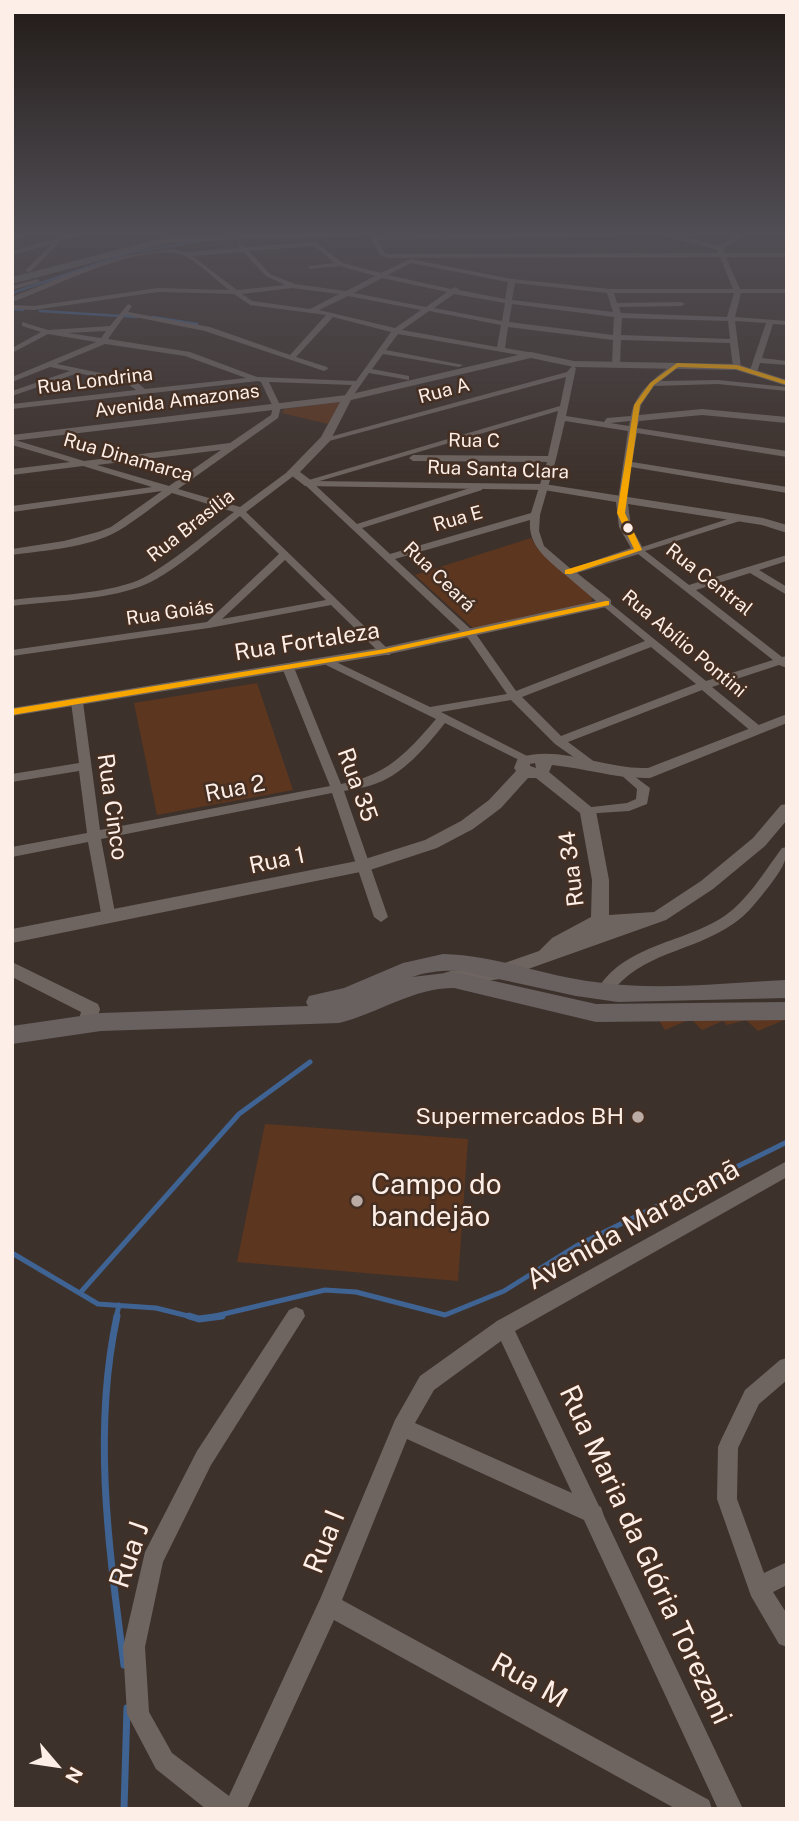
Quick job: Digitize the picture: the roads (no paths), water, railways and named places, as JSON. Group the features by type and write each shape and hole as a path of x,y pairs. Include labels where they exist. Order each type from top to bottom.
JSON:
{"main road":[{"path":"12,1022 322,1002 357,994 408,969 429,964 467,963 603,992 787,989"},
{"path":"12,1035 90,1016 339,1014 371,1005 412,984 444,978 559,1007 606,1014 787,1010"}],"street":[{"path":"12,329 25,324 28,318"},
{"path":"12,380 102,342 120,318"},
{"path":"150,318 206,329 324,369"},
{"path":"292,357 327,318"},
{"path":"346,318 396,331 501,348 572,368 616,365 737,367 754,370 787,383"},
{"path":"346,398 396,331 414,318"},
{"path":"471,318 616,339 735,341"},
{"path":"501,348 506,318"},
{"path":"616,365 618,318"},
{"path":"731,318 737,367"},
{"path":"741,318 787,323"},
{"path":"754,370 770,321"},
{"path":"12,552 92,539 114,529 271,419 277,407 261,380 187,355 47,332 25,324"},
{"path":"12,351 47,332 112,328"},
{"path":"380,351 459,365"},
{"name":"Avenida Amazonas","path":"12,440 346,398 531,355"},
{"path":"759,360 787,363"},
{"path":"52,365 131,382 142,391"},
{"name":"Rua Central","path":"677,365 652,384 637,405 621,498 625,527 638,550 785,662"},
{"name":"Rua Abílio Pontini","path":"572,368 552,459 535,515 534,531 540,547 756,729"},
{"name":"Rua A","path":"326,439 572,368"},
{"path":"366,370 406,378"},
{"path":"12,394 75,372"},
{"name":"Rua Londrina","path":"12,407 261,380 357,383"},
{"path":"652,384 718,382 787,389"},
{"name":"Rua Brasília","path":"12,603 136,585 155,576 239,510 293,472 326,439 346,398"},
{"path":"595,422 727,412 785,418"},
{"path":"293,472 308,483 561,413 634,431 787,454"},
{"name":"Rua Dinamarca","path":"12,440 239,510 386,653"},
{"path":"12,472 232,446"},
{"name":"Rua C","path":"397,457 552,459"},
{"path":"628,464 787,490"},
{"name":"Rua Santa Clara","path":"308,483 479,488 544,487 740,518 787,529"},
{"name":"Rua Ceará","path":"308,483 391,557 472,636 514,696 559,741 592,766"},
{"path":"12,509 170,488"},
{"path":"357,527 479,488"},
{"name":"Rua E","path":"391,557 535,515"},
{"path":"568,572 740,518"},
{"path":"209,625 284,555"},
{"path":"690,588 787,558"},
{"path":"752,570 787,592"},
{"name":"Rua Goiás","path":"12,653 209,625 332,602"},
{"name":"Rua Fortaleza","path":"12,712 386,653 472,636 606,603"},
{"path":"428,711 514,696 653,642"},
{"path":"559,741 704,686 785,662"},
{"path":"330,663 533,766 588,811 628,807 642,801 644,788 626,774"},
{"name":"Rua 35","path":"289,670 338,791 381,916"},
{"name":"Rua Cinco","path":"77,702 94,837 109,918"},
{"path":"533,766 592,766 626,774 660,771 787,718"},
{"name":"Rua 2","path":"12,852 338,791 370,782 393,771 412,755 442,719"},
{"path":"12,778 84,766"},
{"name":"Rua 1","path":"12,936 364,866 430,844 467,825 495,804 533,766"},
{"path":"444,978 505,971 542,955 588,944 660,916 707,885 759,842 787,809"},
{"name":"Rua 34","path":"588,811 599,871 601,921"},
{"path":"603,992 624,966 702,936 730,919 750,900 787,851"},
{"path":"542,955 576,930 601,921 660,916"},
{"path":"588,944 596,936 601,921"},
{"path":"12,969 90,1016"},
{"name":"Avenida Maracanã","path":"504,1327 787,1168"},
{"name":"Rua J","path":"226,1809 164,1762 138,1714 134,1647 153,1560 204,1458 296,1316"},
{"name":"Rua I","path":"234,1809 329,1605 402,1427 427,1383 504,1327"},
{"name":"Rua Maria da Glória Torezani","path":"504,1327 594,1514 726,1806"},
{"path":"787,1367 752,1397 728,1447 727,1499 759,1588 787,1636"},
{"path":"402,1427 594,1514"},
{"path":"759,1588 787,1573"},
{"name":"Rua M","path":"329,1605 700,1809"}],"waterway":[{"path":"159,318 197,324"},
{"path":"80,1293 239,1114 310,1062"},
{"path":"207,1318 325,1290 356,1292 445,1315 504,1291 576,1246 787,1142"},
{"path":"12,1253 98,1304 119,1305"},
{"path":"116,1318 119,1305"},
{"path":"119,1305 156,1308 194,1318"},
{"path":"117,1316 105,1403 104,1447 113,1578 124,1665"},
{"path":"189,1316 194,1318"},
{"path":"207,1318 222,1316"},
{"path":"194,1318 207,1318"},
{"path":"124,1809 127,1708"}],"place":[{"name":"Supermercados BH","path":"638,1117"},
{"name":"Campo do bandejão","path":"357,1201"}]}
